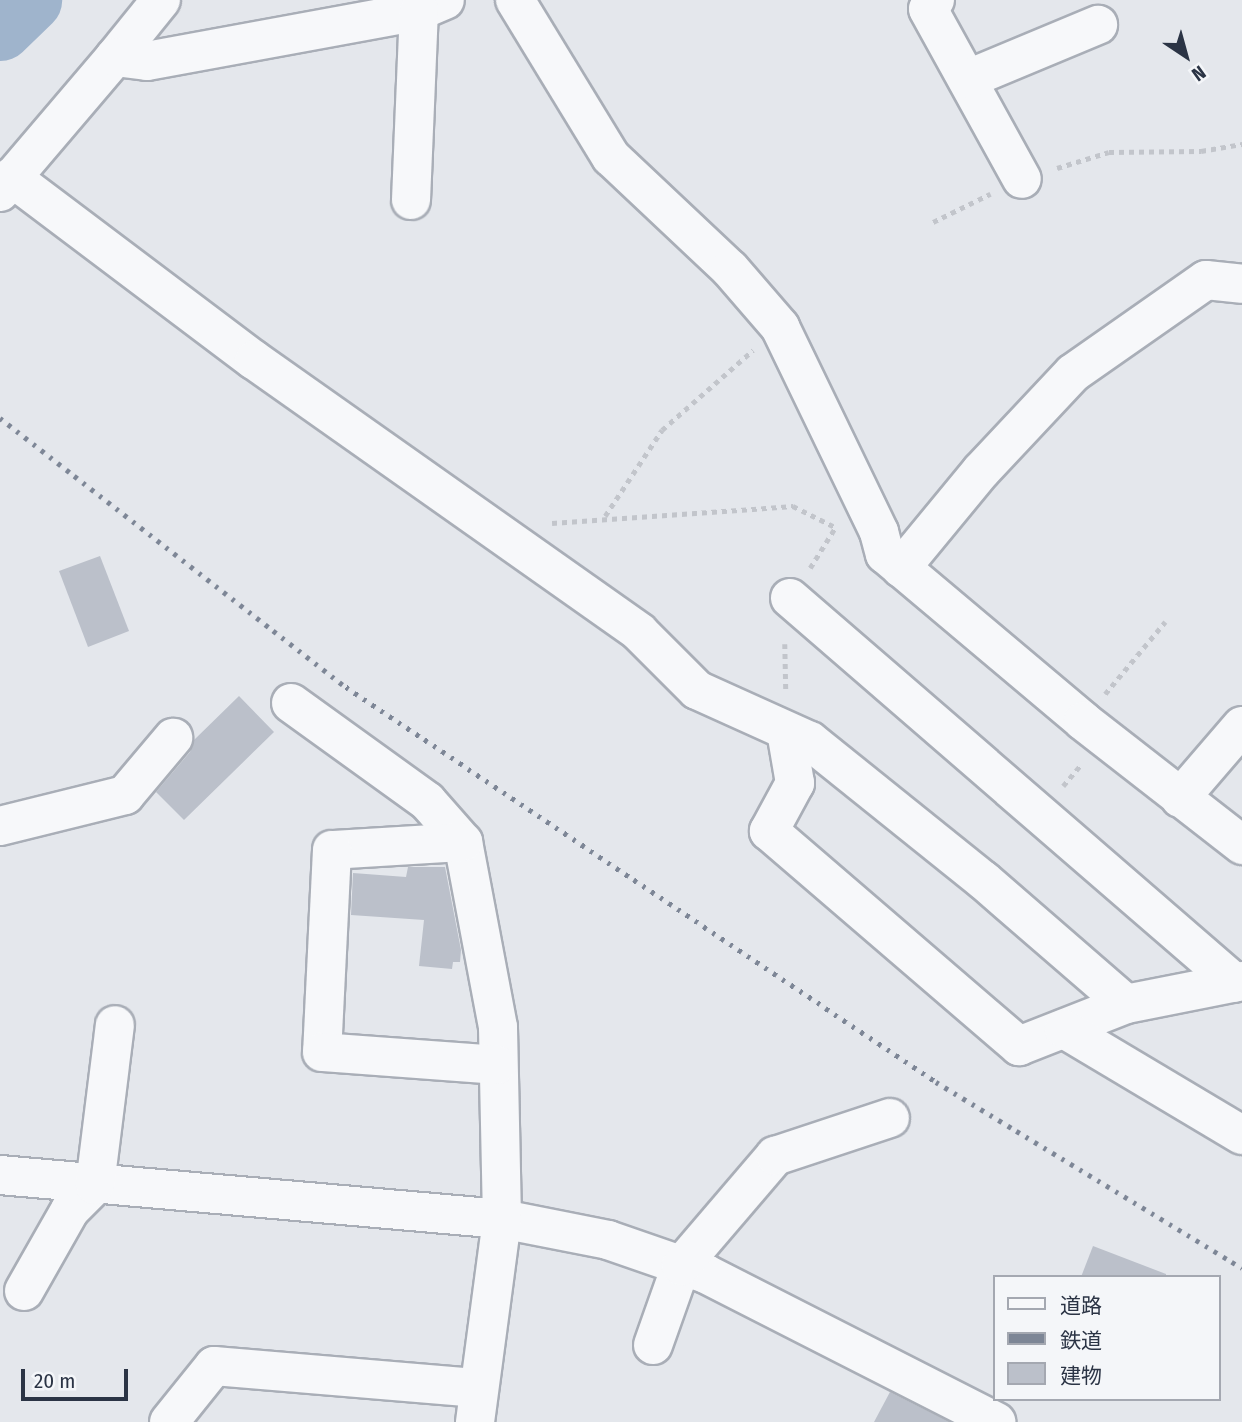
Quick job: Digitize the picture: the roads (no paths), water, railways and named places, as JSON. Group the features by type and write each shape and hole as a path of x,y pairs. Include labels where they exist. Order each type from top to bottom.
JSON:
{"street":[{"path":"161,0 6,184 639,632 697,690 810,741 918,828 1126,1004"},
{"path":"515,0 611,157 730,268 779,327 893,561 1180,798 1242,845"},
{"path":"935,0 928,9 1022,179"},
{"path":"115,57 147,61 432,6 411,200"},
{"path":"968,79 1098,25"},
{"path":"893,561 1073,373 1206,280 1242,284"},
{"path":"790,598 1238,982"},
{"path":"169,1422 214,1366 477,1405 502,1219 498,1027 463,842 427,801 291,703"},
{"path":"1180,798 1242,726"},
{"path":"786,731 795,783 769,831 1019,1046 1126,1004 1238,982"},
{"path":"0,826 125,794 173,738"},
{"path":"463,842 332,850 322,1052 498,1065"},
{"path":"24,1291 70,1210 95,1185 115,1024"},
{"path":"1063,1028 1242,1135"},
{"path":"653,1345 681,1266 775,1156 890,1118"},
{"path":"0,1175 502,1219 608,1240 706,1274 996,1422"}],"waterway":[{"path":"0,29 30,0"}],"railway":[{"path":"0,418 346,687 936,1082 1242,1268"}]}
